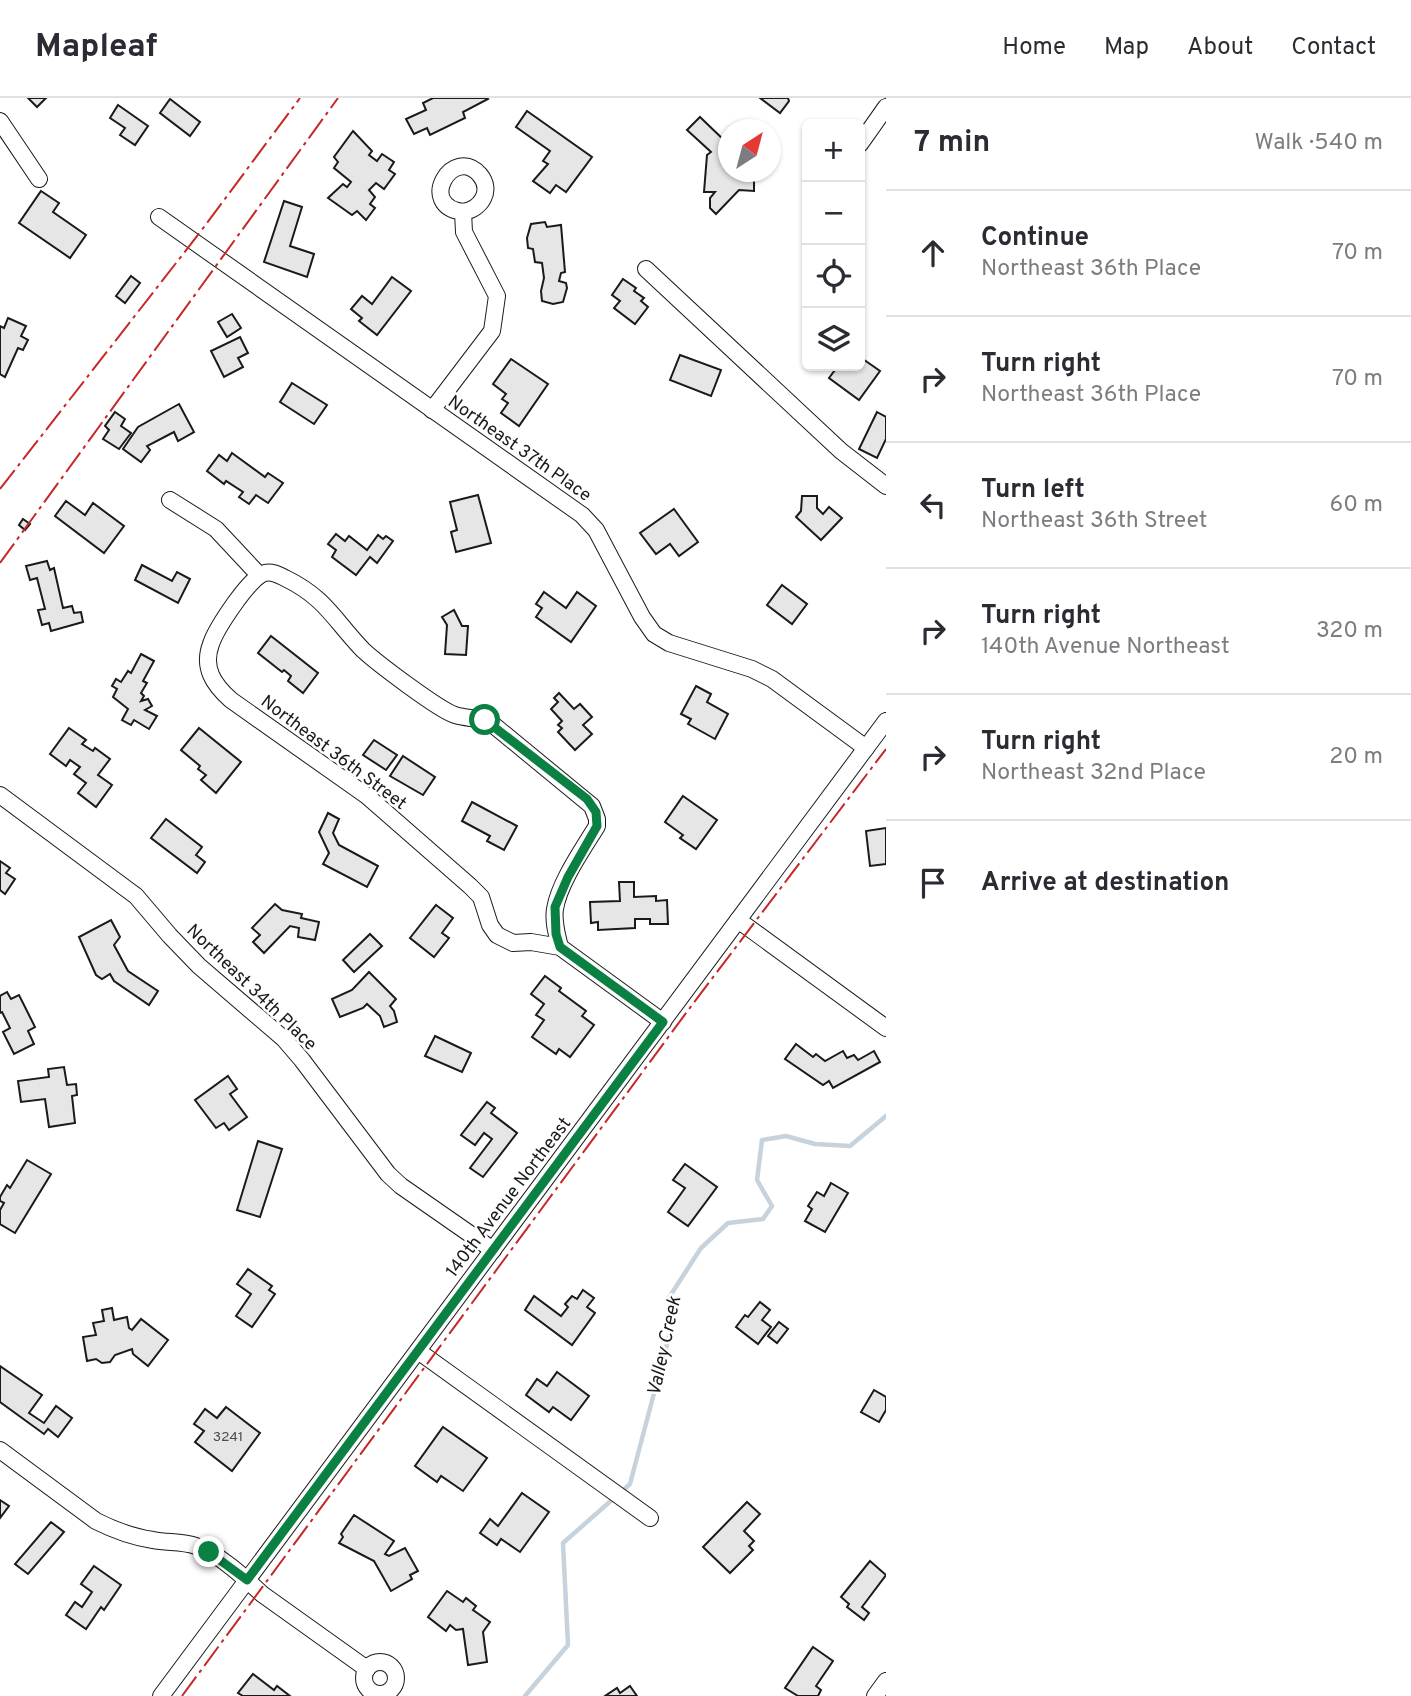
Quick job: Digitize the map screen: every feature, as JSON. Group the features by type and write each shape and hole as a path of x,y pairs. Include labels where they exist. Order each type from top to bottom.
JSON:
{"street":[{"path":"865,137 886,107"},
{"path":"0,121 39,179"},
{"name":"Northeast 37th Place","path":"432,410 492,331 497,296 464,232 463,212"},
{"name":"Northeast 37th Place","path":"159,217 582,515 597,530 642,617 654,634 669,643 752,669 875,744"},
{"path":"646,269 841,451 886,486"},
{"path":"170,500 216,529 262,574 286,578 317,597 365,652 452,714 491,723 592,806 597,826 568,877 555,907 556,934 560,947"},
{"name":"Northeast 36th Street","path":"262,574 252,580 216,632 210,647 209,671 217,687 231,700 367,796 470,886 481,897 490,925 497,935 513,943 531,942 560,947 663,1022"},
{"name":"140th Avenue Northeast","path":"161,1696 738,920 875,744 886,721"},
{"name":"Northeast 34th Place","path":"0,795 136,896 199,966 284,1039 388,1174 493,1250"},
{"path":"738,920 886,1028"},
{"path":"418,1351 650,1518"},
{"path":"0,1450 96,1521 131,1535 197,1546 368,1669 365,1679 369,1689 379,1694 399,1692"}],"building":[{"path":"28,98 46,98 37,107"},
{"path":"433,98 488,99 463,112 465,118 430,135 427,128 414,134 406,119 426,110 423,103"},
{"path":"760,98 788,98 789,101 780,113"},
{"path":"170,99 200,122 190,136 160,113"},
{"path":"118,105 148,126 135,145 120,135 125,128 110,118"},
{"path":"527,111 592,157 566,192 556,185 550,193 533,181 548,164 543,161 550,151 516,127"},
{"path":"700,117 718,134 718,182 754,182 754,191 739,190 716,214 710,208 710,198 715,192 704,192 707,155 711,152 687,130"},
{"path":"353,131 372,151 369,155 377,161 382,154 394,162 389,170 395,174 384,189 376,183 369,190 375,197 370,204 375,208 366,220 357,211 352,215 328,198 343,184 347,187 351,182 334,168 338,162 334,157"},
{"path":"41,191 59,203 53,212 86,235 70,258 19,223"},
{"path":"284,201 302,207 290,246 314,254 307,277 264,262"},
{"path":"545,222 547,227 561,225 565,272 561,273 559,281 566,283 567,288 563,302 553,304 542,301 542,263 535,262 533,249 528,248 527,238 531,224"},
{"path":"131,276 140,283 125,303 116,296"},
{"path":"392,277 411,291 377,335 359,321 362,318 351,309 362,296 372,304"},
{"path":"623,279 636,288 634,291 644,298 641,301 648,307 635,324 614,308 620,301 612,295"},
{"path":"232,314 241,328 227,337 218,322"},
{"path":"8,318 26,326 21,336 28,340 23,350 18,348 5,377 0,374 0,326 4,328"},
{"path":"240,337 248,353 238,358 243,367 224,377 211,351"},
{"path":"680,355 721,370 711,396 670,380"},
{"path":"511,359 548,384 519,426 501,413 508,403 502,399 506,394 493,384"},
{"path":"865,360 880,371 859,400 829,378 834,371 865,371"},
{"path":"292,383 327,405 314,424 280,402"},
{"path":"179,404 194,432 178,441 174,432 147,446 150,450 141,462 123,449 138,427"},
{"path":"115,412 125,419 121,426 131,433 119,449 103,439 109,430 105,426"},
{"path":"877,412 886,417 886,439 877,458 859,449"},
{"path":"232,453 265,477 268,473 283,483 268,503 256,495 249,504 239,497 243,492 226,481 224,484 207,471 219,455 227,461"},
{"path":"478,495 491,543 456,552 451,532 457,530 450,502"},
{"path":"802,496 817,496 817,508 823,514 829,507 842,518 821,540 796,517 801,511"},
{"path":"66,501 85,515 93,503 124,526 104,553 55,516"},
{"path":"674,509 698,542 679,556 670,544 656,554 640,533"},
{"path":"23,519 30,524 25,530 19,525"},
{"path":"336,534 345,541 349,536 367,550 378,535 393,541 377,563 370,557 356,575 332,557 336,550 328,544"},
{"path":"47,561 50,570 54,568 63,608 72,606 74,613 81,612 83,622 51,631 49,623 42,625 38,610 45,609 37,578 30,580 26,566"},
{"path":"142,565 172,581 177,572 190,579 178,603 135,580"},
{"path":"782,585 807,604 792,624 767,605"},
{"path":"544,592 566,608 577,592 596,606 571,642 536,617 542,608 536,604"},
{"path":"454,610 462,626 468,626 466,655 445,654 447,625 442,617"},
{"path":"271,636 318,673 303,693 288,681 291,676 258,653"},
{"path":"141,654 154,661 143,681 147,683 141,693 144,696 141,701 148,699 152,706 145,710 157,716 149,729 134,720 131,725 122,720 128,709 113,697 117,689 112,686 116,679 121,682 128,671 131,673"},
{"path":"696,686 711,694 707,702 728,714 715,739 688,724 691,719 681,714"},
{"path":"559,693 574,709 580,704 592,717 583,725 592,734 575,750 558,732 562,728 558,725 562,721 551,709 558,702 554,698"},
{"path":"69,728 86,740 82,744 93,751 95,748 110,759 98,775 112,785 96,807 78,793 86,783 74,774 80,767 70,760 66,766 50,754"},
{"path":"199,728 241,762 216,793 201,780 206,775 198,769 200,766 181,750"},
{"path":"374,740 397,755 386,770 363,755"},
{"path":"403,756 435,777 423,795 390,776"},
{"path":"683,796 717,820 696,849 680,838 683,835 665,822"},
{"path":"472,802 517,826 504,850 487,841 490,836 462,821"},
{"path":"328,813 339,819 333,833 339,845 378,866 367,887 323,864 329,853 319,832"},
{"path":"166,819 202,847 196,855 205,862 197,873 151,838"},
{"path":"886,828 886,864 870,866 866,831"},
{"path":"0,861 10,868 6,873 15,879 5,894 0,890"},
{"path":"619,882 634,882 634,897 656,896 656,901 667,900 668,924 650,924 650,919 635,919 635,928 598,930 598,922 591,923 590,902 620,901"},
{"path":"275,904 282,910 302,914 301,918 319,922 315,940 298,937 299,928 290,926 264,953 253,942 260,935 252,928"},
{"path":"436,905 453,918 442,933 449,938 434,957 410,938"},
{"path":"111,920 120,937 114,945 128,971 158,991 149,1005 114,981 110,974 102,979 96,975 79,937"},
{"path":"370,934 382,946 354,972 343,960"},
{"path":"369,972 396,999 390,1006 397,1022 384,1027 380,1016 367,1004 340,1017 332,999 352,990"},
{"path":"545,976 561,988 559,991 586,1011 582,1016 594,1025 570,1057 559,1049 556,1054 532,1037 544,1020 536,1015 544,1004 531,994"},
{"path":"7,992 11,999 19,995 35,1027 28,1031 34,1044 14,1054 3,1032 10,1028 2,1012 0,1013 0,996"},
{"path":"435,1036 471,1053 462,1072 425,1056"},
{"path":"796,1044 813,1057 816,1054 825,1061 843,1051 847,1058 854,1055 858,1060 874,1051 880,1062 833,1088 829,1081 823,1085 785,1059"},
{"path":"64,1067 67,1085 76,1084 77,1095 72,1096 75,1123 49,1127 45,1099 21,1102 18,1081 49,1077 48,1069"},
{"path":"228,1076 237,1089 230,1094 247,1117 229,1130 224,1123 216,1128 195,1100"},
{"path":"487,1102 495,1108 491,1113 517,1133 483,1177 470,1168 492,1139 484,1133 475,1145 461,1135"},
{"path":"258,1141 282,1149 260,1217 237,1210"},
{"path":"27,1160 51,1174 15,1233 0,1224 0,1210 4,1203 0,1201 0,1197 7,1185 10,1188"},
{"path":"685,1164 717,1187 688,1226 668,1212 685,1188 673,1180"},
{"path":"831,1183 848,1193 825,1232 805,1221 812,1209 808,1206 817,1192 824,1196"},
{"path":"248,1269 272,1286 269,1290 275,1294 252,1327 236,1316 251,1294 237,1284"},
{"path":"583,1290 594,1298 587,1307 595,1313 572,1345 525,1310 534,1296 561,1316 568,1307 565,1304 572,1296 577,1299"},
{"path":"760,1302 770,1310 762,1320 771,1327 758,1344 736,1327"},
{"path":"112,1308 114,1320 127,1317 132,1330 141,1319 168,1340 148,1366 133,1354 132,1349 115,1355 110,1362 102,1363 96,1359 87,1361 83,1337 96,1335 93,1323 104,1321 102,1310"},
{"path":"779,1322 788,1329 777,1343 768,1336"},
{"path":"0,1366 42,1395 29,1413 44,1423 56,1406 72,1418 58,1437 48,1429 44,1434 0,1402"},
{"path":"557,1372 589,1396 571,1420 553,1407 549,1412 526,1395 537,1379 547,1386"},
{"path":"874,1390 886,1397 886,1410 879,1422 861,1412"},
{"path":"226,1407 260,1433 232,1471 195,1442 204,1431 194,1424 205,1409 217,1418"},
{"path":"443,1427 487,1458 463,1491 441,1476 437,1482 415,1466"},
{"path":"522,1493 549,1512 520,1552 501,1539 497,1545 480,1533 490,1519 498,1526"},
{"path":"0,1500 9,1506 0,1518"},
{"path":"747,1502 760,1514 744,1531 754,1541 749,1546 753,1550 730,1573 703,1547"},
{"path":"354,1515 394,1541 385,1554 389,1556 405,1548 418,1571 410,1575 412,1579 391,1591 374,1561 339,1543 343,1537 341,1534"},
{"path":"51,1522 64,1532 28,1574 15,1564"},
{"path":"870,1561 886,1575 862,1607 869,1613 864,1620 847,1607 849,1604 841,1597"},
{"path":"94,1566 121,1585 104,1610 101,1607 86,1629 66,1615 75,1602 82,1607 92,1592 81,1584"},
{"path":"447,1591 463,1602 466,1598 476,1606 473,1610 490,1622 483,1632 487,1662 468,1665 463,1629 456,1630 450,1625 446,1631 428,1617"},
{"path":"813,1647 833,1661 816,1686 821,1690 818,1696 798,1696 785,1688"},
{"path":"253,1674 274,1690 277,1686 290,1696 243,1696 238,1693"},
{"path":"630,1686 637,1696 605,1696 617,1688 620,1693"}],"waterway":[{"name":"Valley Creek","path":"525,1696 568,1645 563,1543 630,1484 671,1329 670,1296 701,1248 728,1223 763,1219 772,1206 757,1180 762,1140 786,1136 815,1144 850,1146 886,1116"}],"power":[{"path":"0,489 201,231 300,98"},
{"path":"0,563 338,98"},
{"path":"182,1696 689,1009 886,749"}],"route":[{"path":"209,1552 247,1580 663,1022 560,947 556,934 555,907 568,877 597,826 596,812 587,799 485,720"}]}
